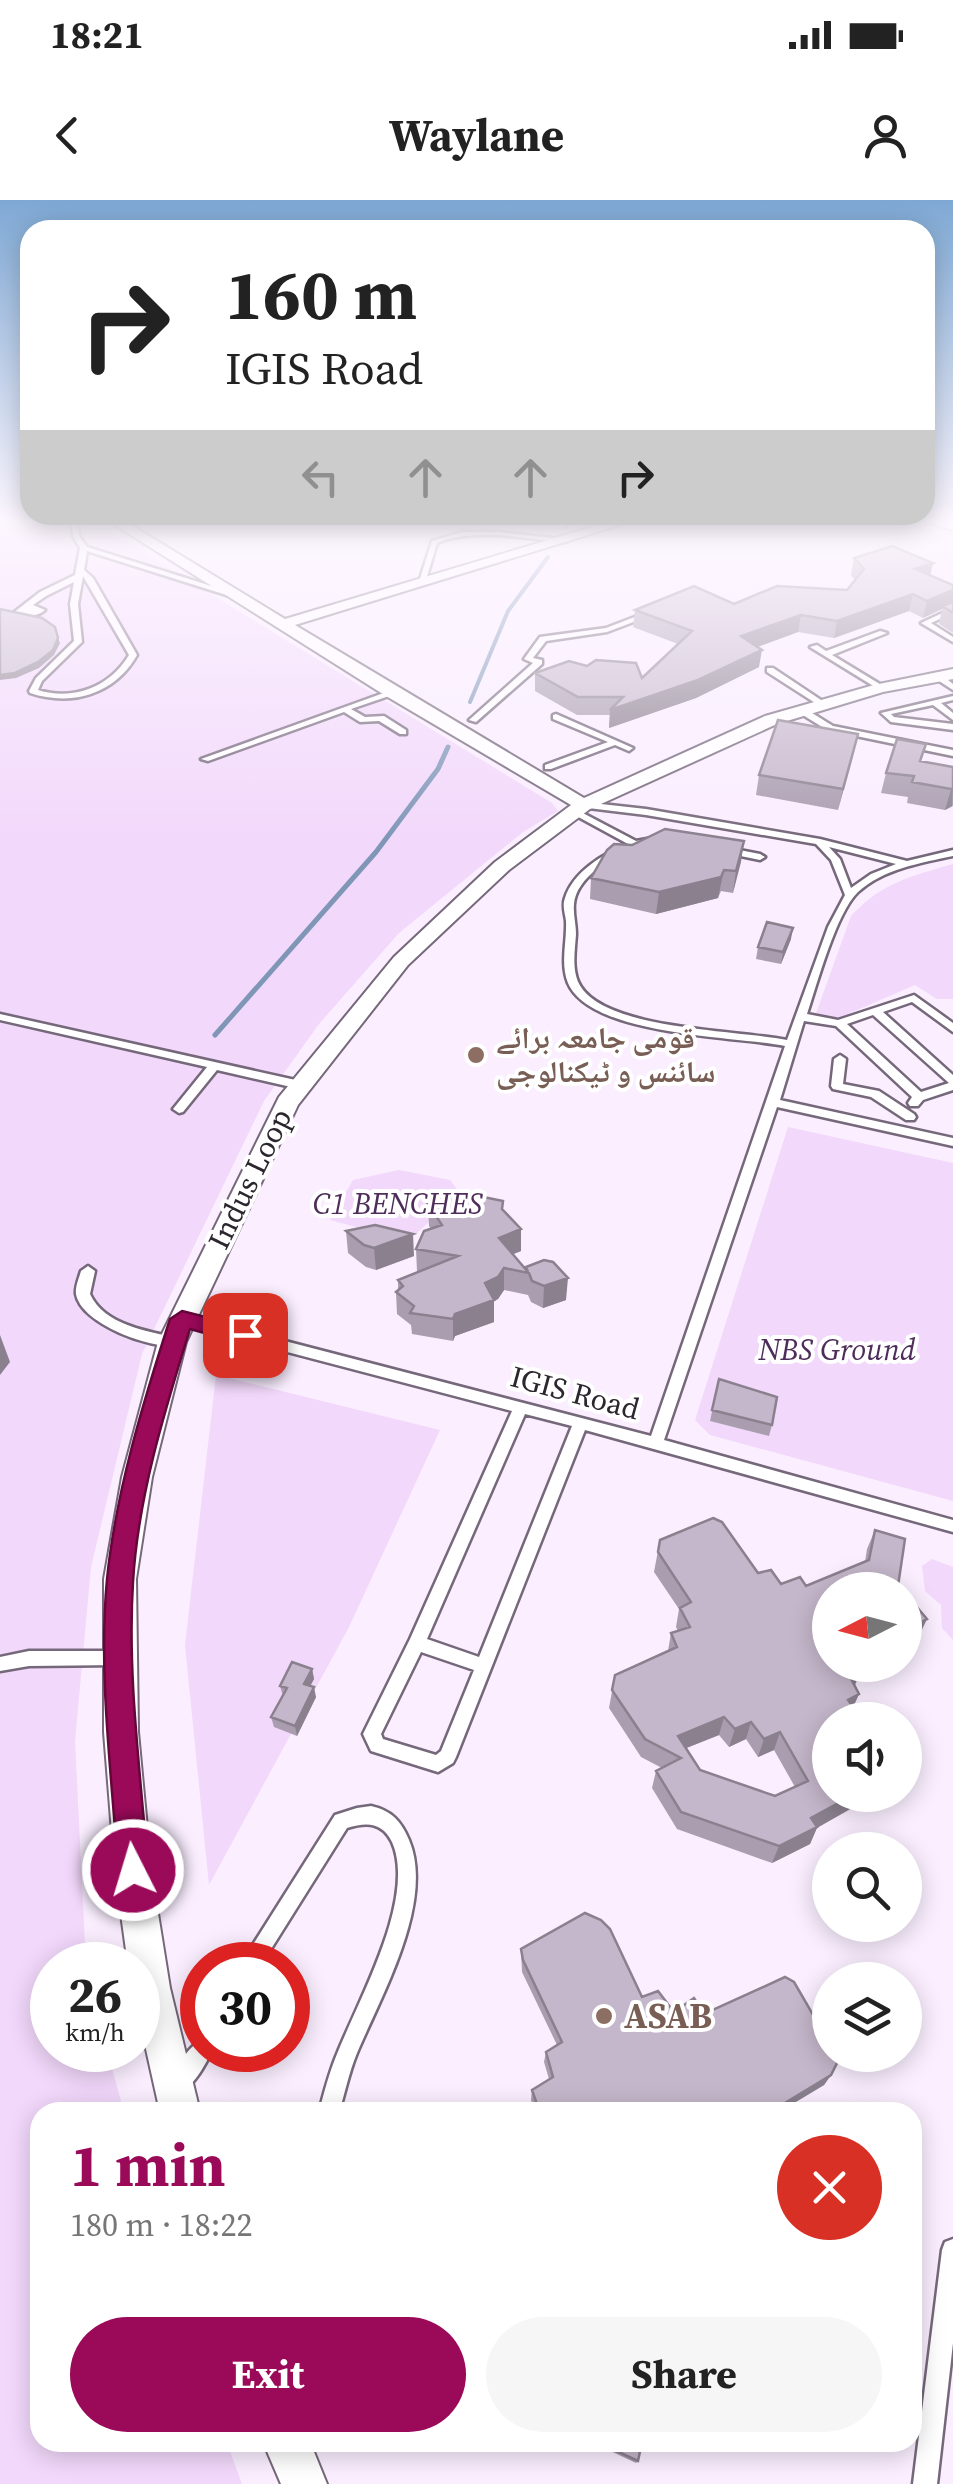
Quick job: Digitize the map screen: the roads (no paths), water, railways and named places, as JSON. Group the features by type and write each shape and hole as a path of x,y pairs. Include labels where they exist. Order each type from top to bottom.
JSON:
{"street":[{"path":"288,627 585,805"},
{"path":"320,627 368,656"},
{"path":"414,684 548,766 585,805"},
{"name":"Indus Loop","path":"177,2102 152,1988 133,1870 119,1658 123,1562 138,1477 177,1331 286,1102 400,960 502,866 585,805 716,742 812,707 880,688 947,688"},
{"path":"290,2452 304,2484"}],"lane":[{"path":"76,627 78,642 39,680 33,691 46,697 99,688 125,673 133,655 117,627"},
{"path":"473,720 539,662 528,660 543,639 616,627"},
{"path":"930,627 953,640"},
{"path":"826,654 883,634"},
{"path":"927,636 953,650"},
{"path":"814,647 880,688"},
{"path":"770,670 830,728 953,753"},
{"path":"947,688 952,723 885,716 947,688"},
{"path":"204,759 392,692"},
{"path":"345,709 363,720 382,718 403,732"},
{"path":"556,717 629,748"},
{"path":"548,766 616,742"},
{"path":"585,805 632,842"},
{"path":"585,805 820,842 908,864"},
{"path":"668,840 632,842 584,879 571,895 566,964 577,990 594,1004 631,1018 790,1044"},
{"path":"820,842 835,859 849,894"},
{"path":"704,847 760,857"},
{"path":"655,1445 790,1044 849,894 880,874 953,852"},
{"path":"803,1018 839,1023 914,998 953,1029"},
{"path":"874,1010 953,1084 919,1097 906,1132"},
{"path":"0,1017 300,1084"},
{"path":"839,1023 919,1097"},
{"path":"840,1059 837,1086 875,1094 910,1116"},
{"path":"179,1109 214,1066"},
{"path":"773,1102 953,1142"},
{"name":"IGIS Road","path":"88,1271 83,1293 88,1307 106,1320 156,1340 177,1331 581,1423 953,1526"},
{"path":"520,1410 372,1734 383,1748 426,1763 438,1764 447,1757 581,1423"},
{"path":"416,1643 484,1666"},
{"path":"0,1664 35,1658 89,1662 119,1658"},
{"path":"265,1942 342,1821 361,1814 378,1815 391,1824 401,1837 406,1858 397,1931 345,2056 332,2102"},
{"path":"177,2102 191,2072"},
{"path":"924,2484 953,2250"}],"waterway":[{"path":"470,702 501,627"},
{"path":"215,1035 376,852 438,769 448,747"}],"place":[{"name":"قومی جامعہ برائے سائنس و ٹیکنالوجی","path":"476,1055"},
{"name":"ASAB","path":"604,2016"}],"park label":[{"name":"C1 BENCHES","path":"398,1204"},
{"name":"NBS Ground","path":"837,1350"}]}
